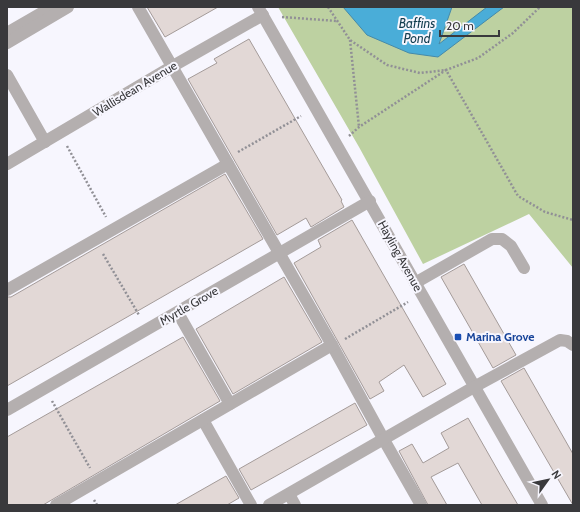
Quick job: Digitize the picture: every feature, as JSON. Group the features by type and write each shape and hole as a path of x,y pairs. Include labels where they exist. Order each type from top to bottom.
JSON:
{"street":[{"path":"7,33 52,7"},
{"path":"7,43 68,7"},
{"path":"138,7 330,341 421,505"},
{"name":"Wallisdean Avenue","path":"7,164 173,66 261,11"},
{"name":"Hayling Avenue","path":"261,11 542,505"},
{"path":"7,75 45,142"},
{"path":"7,290 95,240 227,161"},
{"name":"Myrtle Grove","path":"7,410 178,313 370,201"},
{"path":"415,283 492,239 502,239 511,246 524,268"},
{"path":"178,313 230,404"},
{"path":"270,505 474,387 560,340 567,341 573,345"},
{"path":"56,505 230,404 330,341"},
{"path":"203,420 251,505"},
{"path":"289,494 296,505"}],"path":[{"path":"328,7 350,40 387,65 420,73 446,70"},
{"path":"338,147 359,127 446,70 478,58 513,34 540,7"},
{"path":"261,11 338,21"},
{"path":"350,40 359,127"},
{"path":"446,70 518,196 545,212 573,220"},
{"path":"227,161 316,108"},
{"path":"60,134 113,229"},
{"path":"95,240 147,330"},
{"path":"330,341 344,340 422,294"},
{"path":"45,388 98,481"}],"green space":[{"path":"278,7 573,7 573,268 529,214 423,264 359,147"}],"water":[{"name":"Baffins Pond","path":"343,7 452,7 439,44 487,7 504,7 438,57 409,53 367,35"}],"building":[{"path":"147,7 218,7 165,37"},
{"path":"249,39 342,200 341,201 344,207 311,227 306,218 277,235 188,79 217,63 214,59"},
{"path":"225,174 263,239 7,386 7,297 11,297"},
{"path":"352,220 446,384 423,397 404,365 379,382 384,391 370,399 294,263 321,247 318,240"},
{"path":"464,264 516,355 493,368 441,277"},
{"path":"284,277 322,342 233,394 196,329"},
{"path":"183,337 220,401 43,505 7,505 7,437"},
{"path":"524,368 573,454 573,505 501,381"},
{"path":"355,403 367,425 251,490 239,469"},
{"path":"468,418 518,505 482,505 458,463 431,477 447,505 428,505 399,451 412,444 423,463 449,448 441,433"},
{"path":"226,476 239,498 227,505 175,505"}],"place":[{"name":"Marina Grove","path":"458,337"}]}
